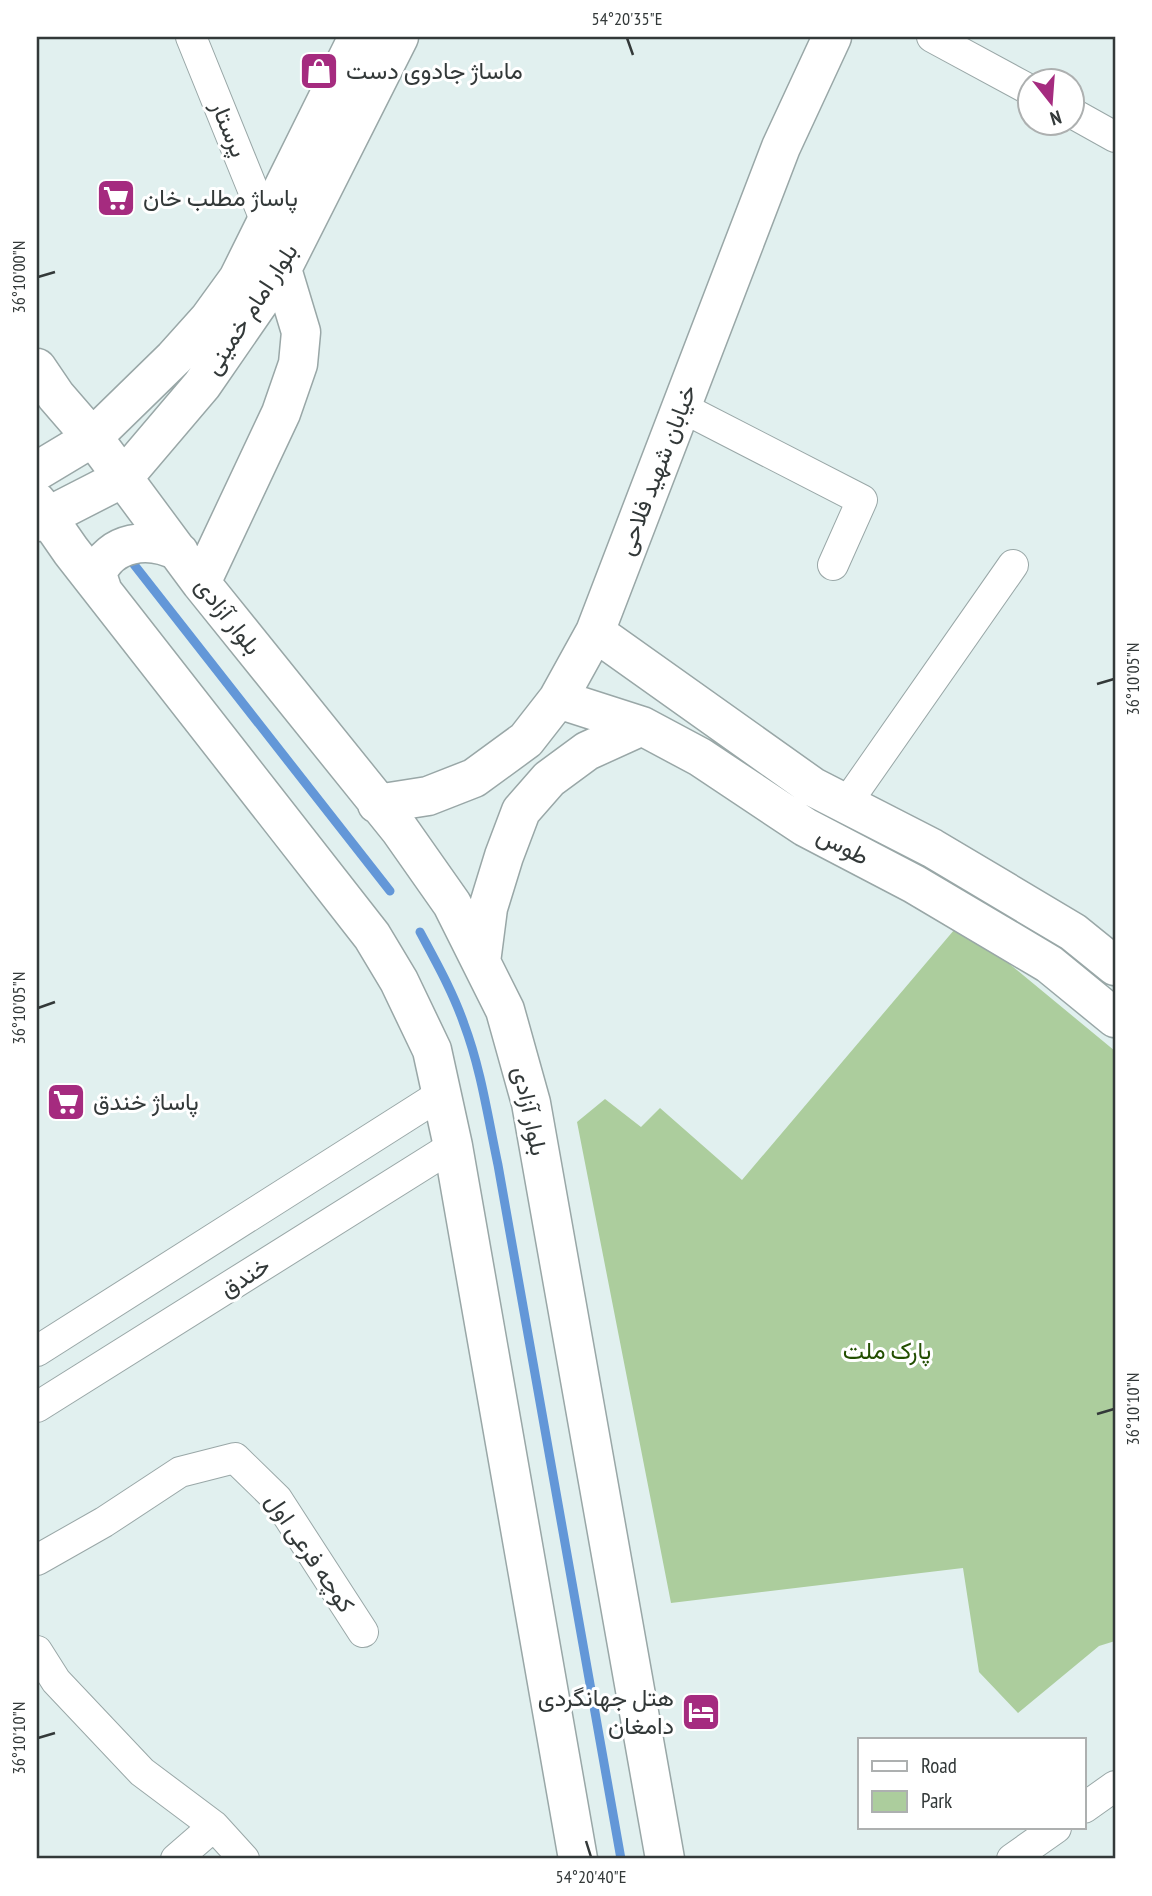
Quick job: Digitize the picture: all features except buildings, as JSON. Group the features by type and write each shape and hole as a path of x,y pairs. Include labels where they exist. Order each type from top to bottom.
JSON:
{"main road":[{"name":"بلوار امام خمینی","path":"37,471 93,438 174,358 209,319 238,279 358,37"},
{"name":"بلوار امام خمینی","path":"41,514 124,478 202,385 282,269 398,37"},
{"name":"خیابان شهید فلاحی","path":"377,804 428,796 474,778 526,740 558,699 595,632 781,146 832,37"},
{"path":"201,583 281,413 298,364 301,332 282,269"},
{"name":"بلوار آزادی","path":"37,368 56,396 124,478 201,583 400,830 452,904 505,1010 531,1103 665,1859"},
{"path":"41,514 372,936 399,981 432,1049 453,1146 578,1859"},
{"path":"102,589 97,574 102,560 113,553 150,541 167,545 179,552"},
{"name":"طوس","path":"595,632 813,787 932,848 1073,932 1115,965"},
{"name":"طوس","path":"558,699 642,726 700,757 805,827 914,884 1049,964 1115,1018"},
{"path":"481,962 488,908 521,811 549,779 587,751 642,726"}],"street":[{"name":"پرستار","path":"191,37 266,222"},
{"path":"933,37 1016,82"},
{"path":"1086,121 1115,137"},
{"path":"681,407 862,500 833,565"},
{"path":"846,804 1013,565"},
{"name":"خندق","path":"37,1351 443,1093"},
{"name":"خندق","path":"37,1408 453,1146"},
{"name":"کوچه فرعی اول","path":"37,1560 104,1522 180,1472 234,1458 277,1499 363,1632"},
{"path":"37,1651 47,1688 142,1772 214,1826 244,1859"},
{"path":"1086,1807 1115,1786"},
{"path":"176,1859 214,1826"},
{"path":"1012,1859 1055,1829"}],"green space":[{"name":"پارک ملت","path":"960,923 1115,1051 1115,1641 1099,1646 1018,1713 979,1672 963,1568 671,1603 577,1122 605,1099 641,1127 660,1108 742,1180"}],"waterway":[{"path":"132,562 390,891"},
{"path":"420,932 460,1012 484,1094 621,1859"}],"place":[{"name":"ماساژ جادوی دست","path":"319,71"},
{"name":"پاساژ مطلب خان","path":"116,198"},
{"name":"پاساژ خندق","path":"66,1102"},
{"name":"هتل جهانگردى دامغان","path":"701,1712"}]}
